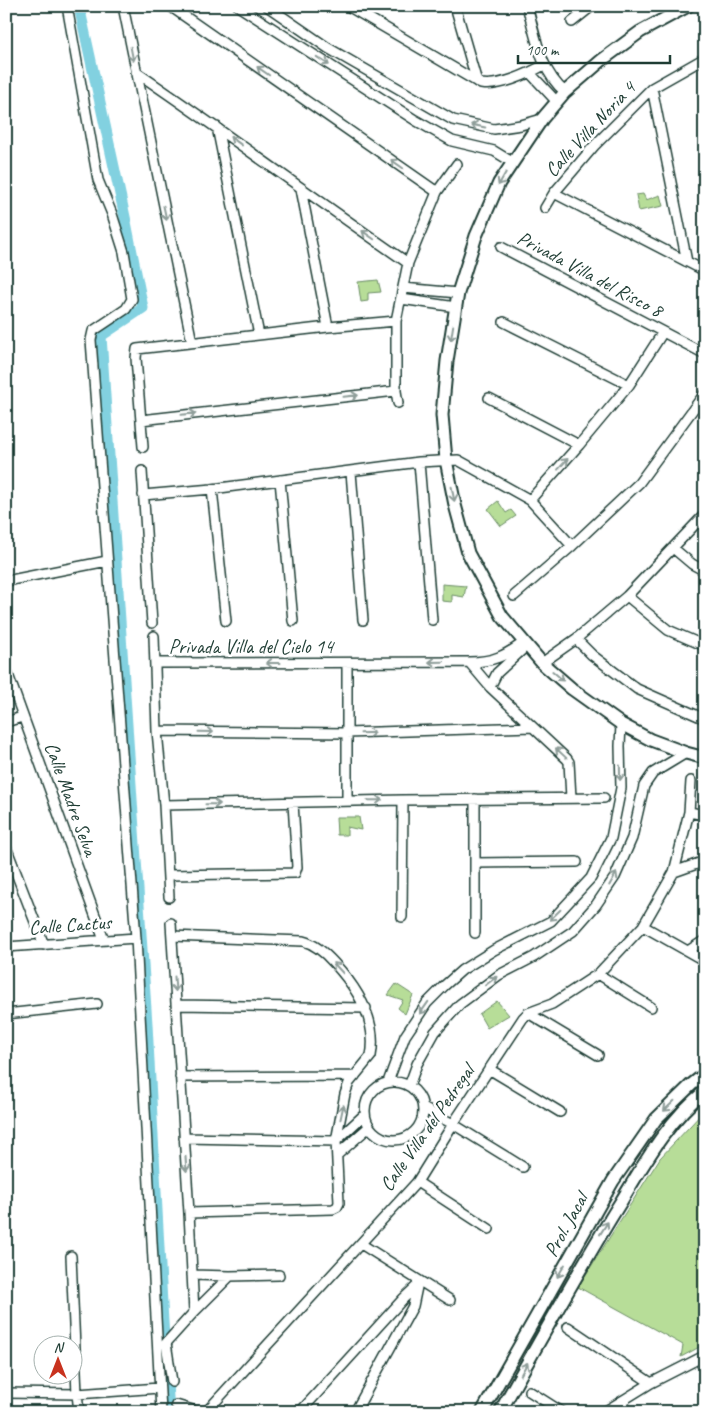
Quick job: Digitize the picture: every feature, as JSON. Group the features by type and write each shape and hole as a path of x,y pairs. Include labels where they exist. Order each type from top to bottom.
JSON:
{"street":[{"path":"67,6 98,180 112,214 124,252 132,298 126,309 96,328 91,336 136,938 161,1412"},
{"path":"123,6 192,342"},
{"path":"170,6 436,192"},
{"path":"238,6 415,120 448,139 494,151 512,162"},
{"path":"267,6 328,48 453,120 494,129 521,125 542,119"},
{"path":"348,6 477,82 486,85 530,73 544,65"},
{"path":"455,6 477,82"},
{"path":"527,6 544,65 561,88"},
{"path":"572,22 592,6"},
{"path":"688,6 640,32 561,88 499,183 476,236 458,293 447,361 442,415 452,460 455,505 468,552 502,616 526,644 545,660 572,689 622,724 651,740 705,758"},
{"path":"288,39 297,28"},
{"name":"Calle Villa Noria 4","path":"544,208 554,193 594,146 652,88 705,58"},
{"path":"136,72 217,127 301,189 408,263"},
{"path":"530,73 553,98"},
{"name":"Calle Villa Noria 4","path":"652,88 687,262"},
{"path":"217,127 259,335"},
{"path":"398,403 396,391 396,321 408,263 436,192 457,164"},
{"path":"301,189 328,327"},
{"name":"Calle Villa Noria 4","path":"554,193 705,271"},
{"name":"Privada Villa del Risco 8","path":"501,247 705,354"},
{"path":"403,288 458,293"},
{"path":"401,299 439,303 456,307"},
{"path":"143,447 136,358 137,349 396,321"},
{"path":"504,322 629,385"},
{"name":"Privada Villa del Risco 8","path":"530,500 629,385 663,332"},
{"path":"141,420 396,391"},
{"path":"514,596 572,546 639,483 705,393"},
{"path":"489,398 579,445"},
{"path":"143,495 212,489 419,462 452,460 530,500 572,546"},
{"path":"419,462 432,620"},
{"name":"Privada Villa del Cielo 14","path":"142,471 152,623"},
{"path":"351,472 363,620"},
{"name":"Privada Villa del Cielo 14","path":"280,480 293,621"},
{"name":"Privada Villa del Cielo 14","path":"212,489 226,621"},
{"path":"545,660 576,639 627,596 703,518"},
{"path":"674,548 692,564 705,571"},
{"path":"6,581 108,561"},
{"path":"627,596 668,630 705,646"},
{"name":"Privada Villa del Cielo 14","path":"154,636 157,731 164,805 169,897"},
{"path":"576,639 592,655 637,689 705,719"},
{"path":"490,687 496,673 513,654 526,644"},
{"name":"Privada Villa del Cielo 14","path":"156,664 486,662 513,654"},
{"path":"469,662 490,687 567,759 569,762 571,798"},
{"name":"Privada Villa del Cielo 14","path":"347,663 347,801"},
{"name":"Calle Madre Selva","path":"6,668 104,940"},
{"path":"6,722 22,716"},
{"path":"388,1082 405,1036 427,1003 462,970 494,950 551,920 590,878 611,838 620,788 622,724"},
{"path":"157,731 347,734 531,727"},
{"path":"409,1086 417,1064 435,1032 460,1004 499,975 534,957 573,931 596,905 615,877 632,838 644,786 653,773 686,753"},
{"path":"528,1013 552,1004 598,974 643,926 674,872 689,812 691,780"},
{"path":"164,805 604,798"},
{"path":"475,799 475,933"},
{"path":"402,917 403,800"},
{"path":"169,875 294,873 297,868 293,803"},
{"path":"689,812 705,815"},
{"path":"6,847 44,945"},
{"path":"674,872 705,861"},
{"path":"475,863 577,862"},
{"path":"171,923 194,1312"},
{"path":"643,926 705,960"},
{"path":"172,936 307,942 326,955 350,981 366,1008 370,1021 372,1050 371,1056 349,1083 345,1094 336,1141 337,1207 333,1209 189,1213"},
{"name":"Calle Cactus","path":"6,947 136,938"},
{"path":"688,951 705,940"},
{"path":"598,974 651,1007"},
{"path":"6,1014 97,1004"},
{"path":"177,1005 366,1008"},
{"path":"528,1013 598,1055"},
{"name":"Calle Villa del Pedregal","path":"206,1412 417,1182 518,1024 528,1013"},
{"path":"489,1069 560,1112"},
{"name":"Prol. Jacal","path":"482,1412 604,1195 656,1119 691,1084 705,1074"},
{"path":"180,1077 354,1076"},
{"path":"388,1082 398,1082 409,1086 418,1094 423,1108 423,1117 419,1128 410,1136 398,1140 386,1140 375,1134 369,1127 364,1115 365,1104 370,1094 388,1082"},
{"name":"Prol. Jacal","path":"500,1412 584,1261 648,1157 677,1118 705,1091"},
{"path":"423,1108 523,1166"},
{"path":"184,1138 336,1141 364,1115"},
{"path":"337,1155 369,1127"},
{"path":"417,1182 489,1229"},
{"path":"361,1244 419,1285 450,1300"},
{"path":"572,1253 584,1261"},
{"path":"71,1256 77,1394 80,1412"},
{"path":"192,1275 279,1275"},
{"path":"172,1382 166,1343 230,1276"},
{"path":"300,1412 404,1298 419,1285"},
{"path":"355,1412 413,1306 419,1285"},
{"path":"568,1327 652,1383"},
{"path":"604,1412 652,1383 700,1358 705,1358"},
{"path":"6,1393 77,1394 159,1388"},
{"path":"529,1391 562,1412"},
{"path":"623,1412 624,1400"},
{"path":"176,1405 199,1412"}],"green space":[{"path":"643,194 646,200 660,195 663,206 639,211 636,195"},
{"path":"378,280 381,292 368,293 368,301 361,302 358,282"},
{"path":"498,501 506,513 511,510 516,516 501,526 488,509"},
{"path":"442,584 466,586 464,597 452,595 452,602 442,601"},
{"path":"336,817 359,817 361,830 347,827 347,835 337,835"},
{"path":"396,984 413,995 405,1014 398,1008 403,1000 388,995"},
{"path":"497,1001 509,1015 487,1028 479,1014"},
{"path":"705,1110 705,1344 681,1357 683,1345 578,1287 660,1158"}],"waterway":[{"path":"79,6 143,308 101,336 147,1024 169,1412"}]}
